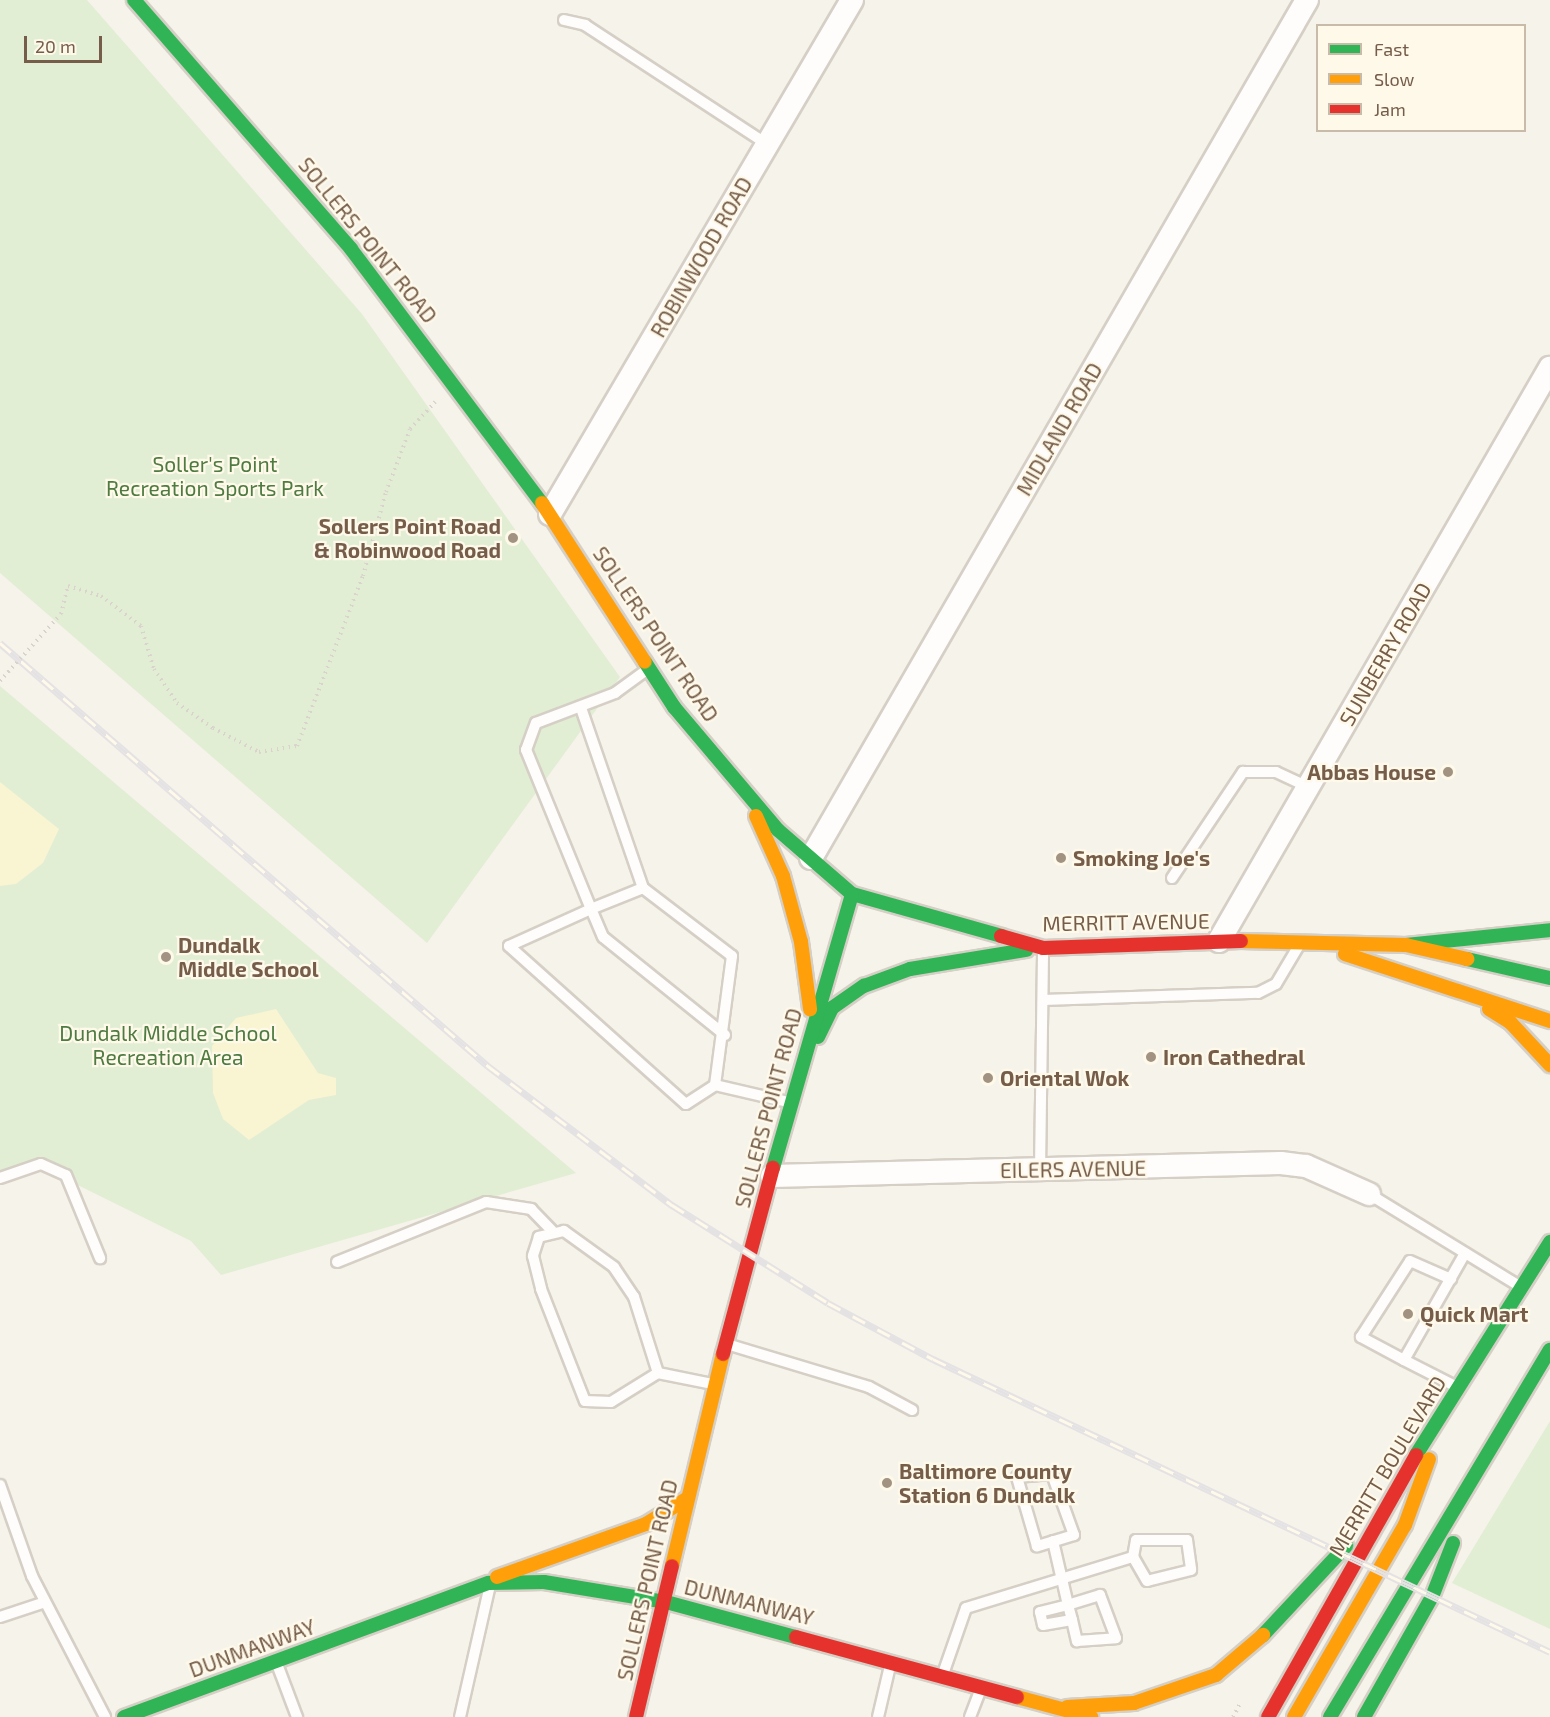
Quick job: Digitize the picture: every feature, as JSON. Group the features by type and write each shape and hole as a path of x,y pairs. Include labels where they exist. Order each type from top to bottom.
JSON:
{"street":[{"name":"SOLLERS POINT ROAD","path":"134,0 351,249 454,381 550,514 649,668 747,796 852,894 812,1022 715,1384 666,1602 636,1717"},
{"name":"ROBINWOOD ROAD","path":"550,514 852,0"},
{"name":"MIDLAND ROAD","path":"811,858 1307,0"},
{"name":"SUNBERRY ROAD","path":"1219,941 1550,368"},
{"path":"747,796 783,876 801,942 812,1022"},
{"name":"MERRITT AVENUE","path":"852,894 1043,948 1219,941 1406,945 1550,978"},
{"path":"1406,945 1550,930"},
{"name":"MERRITT AVENUE","path":"1300,942 1550,1021"},
{"path":"799,1073 832,1008 864,986 910,969 1043,948"},
{"path":"1460,991 1510,1022 1550,1065"},
{"name":"EILERS AVENUE","path":"772,1176 1281,1163 1306,1167 1369,1194"},
{"name":"MERRITT BOULEVARD","path":"1268,1717 1383,1508 1550,1242"},
{"path":"1330,1717 1476,1480 1550,1350"},
{"path":"1294,1717 1405,1525 1450,1402"},
{"path":"1364,1717 1432,1597 1476,1480"},
{"path":"489,1583 511,1570 646,1524 688,1498"},
{"path":"1060,1707 1134,1703 1216,1675 1286,1615 1383,1508"},
{"name":"DUNMANWAY","path":"124,1717 489,1583 576,1586 666,1602 892,1660 1091,1717"},
{"path":"1060,1707 1078,1717"}],"lane":[{"path":"564,20 585,24 767,144"},
{"path":"649,668 615,693 581,708 536,723 526,750 603,937 725,1035"},
{"path":"581,708 643,888 732,956 725,1035 716,1084 686,1104 509,946 643,888"},
{"path":"1172,878 1243,772 1276,772 1308,787"},
{"path":"1043,1000 1258,993 1276,984 1300,942"},
{"path":"1040,1170 1043,948"},
{"path":"716,1084 791,1103"},
{"path":"0,1178 41,1164 66,1175 100,1258"},
{"path":"1369,1194 1522,1288"},
{"path":"337,1262 486,1202 531,1209 552,1232 581,1240 614,1267 634,1297 658,1373"},
{"path":"552,1232 539,1237 533,1256 585,1401 611,1402 658,1373 715,1384"},
{"path":"1404,1360 1465,1253"},
{"path":"1451,1279 1410,1261 1361,1337 1459,1388"},
{"path":"726,1344 869,1387 912,1410"},
{"path":"1052,1474 1074,1535 1053,1541 1037,1546 1017,1477 1052,1474"},
{"path":"0,1485 45,1602 105,1717"},
{"path":"1136,1540 1187,1540 1191,1570 1147,1581 1133,1557 1136,1540"},
{"path":"1053,1541 1068,1605 1072,1620 1077,1641 1116,1638 1100,1595 1068,1605 1040,1612 1043,1625 1072,1620"},
{"path":"942,1674 966,1608 1133,1557"},
{"path":"460,1717 489,1583"},
{"path":"0,1617 45,1602"},
{"path":"878,1717 892,1660"},
{"path":"276,1662 297,1717"},
{"path":"970,1717 982,1685"}],"path":[{"path":"0,681 61,614 68,586 101,596 141,626 154,669 177,703 213,728 259,752 297,746 363,576 386,492 411,429 454,381"}],"green space":[{"name":"Soller's Point Recreation Sports Park","path":"0,0 87,0 362,314 620,677 427,943 0,573"},
{"name":"Dundalk Middle School Recreation Area","path":"0,686 576,1173 221,1275 191,1241 29,1161 0,1172"},
{"path":"1550,1421 1550,1629 1452,1583"}],"sand":[{"path":"0,782 59,829 43,863 16,884 0,886"},
{"path":"276,1009 318,1073 336,1078 336,1095 309,1100 249,1140 223,1119 213,1093 212,1046 236,1018"}],"railway":[{"path":"0,643 488,1066 672,1205 828,1303 933,1359 1550,1652"}],"traffic: fast":[{"path":"134,0 351,249 542,503"},
{"path":"645,662 674,707 778,830 852,894 1001,936"},
{"path":"773,1168 852,894"},
{"path":"1406,945 1550,930"},
{"path":"818,1037 832,1008 864,986 910,969 1026,950"},
{"path":"1467,959 1550,978"},
{"path":"1416,1455 1550,1242"},
{"path":"1330,1717 1550,1350"},
{"path":"1364,1717 1432,1597 1453,1543"},
{"path":"1263,1635 1346,1546"},
{"path":"124,1717 489,1583 544,1582 666,1602 796,1637"}],"traffic: slow":[{"path":"542,503 645,662"},
{"path":"756,816 783,876 801,942 810,1009"},
{"path":"1241,941 1406,945 1467,959"},
{"path":"1345,954 1550,1021"},
{"path":"1489,1009 1510,1022 1550,1065"},
{"path":"672,1566 723,1354"},
{"path":"1294,1717 1405,1525 1429,1459"},
{"path":"497,1577 646,1524 688,1498"},
{"path":"1067,1707 1134,1703 1216,1675 1263,1635"},
{"path":"1017,1697 1091,1717"}],"traffic: jam":[{"path":"1001,936 1043,948 1241,941"},
{"path":"723,1354 773,1168"},
{"path":"1268,1717 1416,1455"},
{"path":"636,1717 672,1566"},
{"path":"796,1637 1017,1697"}],"place":[{"name":"Sollers Point Road & Robinwood Road","path":"513,538"},
{"name":"Abbas House","path":"1448,772"},
{"name":"Smoking Joe's","path":"1061,858"},
{"name":"Dundalk Middle School","path":"166,957"},
{"name":"Iron Cathedral","path":"1151,1057"},
{"name":"Oriental Wok","path":"988,1078"},
{"name":"Quick Mart","path":"1408,1314"},
{"name":"Baltimore County Station 6 Dundalk","path":"887,1483"}]}
